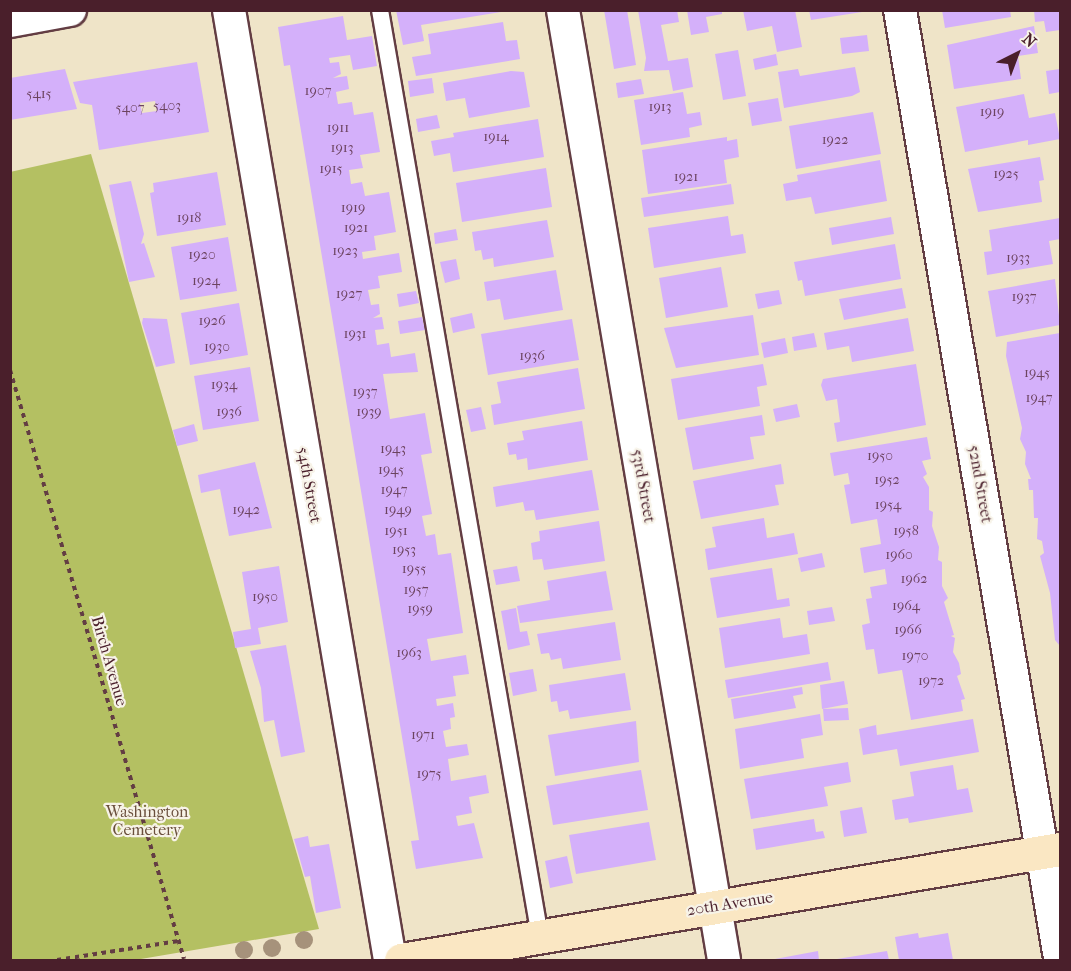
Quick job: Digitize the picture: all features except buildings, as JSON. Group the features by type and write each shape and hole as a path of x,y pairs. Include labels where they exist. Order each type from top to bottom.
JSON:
{"street":[{"path":"10,21 69,10"},
{"name":"54th Street","path":"229,10 390,960"},
{"name":"53rd Street","path":"563,10 724,960"},
{"name":"52nd Street","path":"900,10 1051,850 1060,958"},
{"name":"20th Avenue","path":"401,960 1051,850"}],"lane":[{"path":"380,10 540,936"}],"path":[{"name":"Birch Avenue","path":"10,370 184,959"},
{"path":"57,960 179,941"}],"green space":[{"name":"Washington Cemetery","path":"91,154 319,929 135,960 11,960 10,172"}]}
